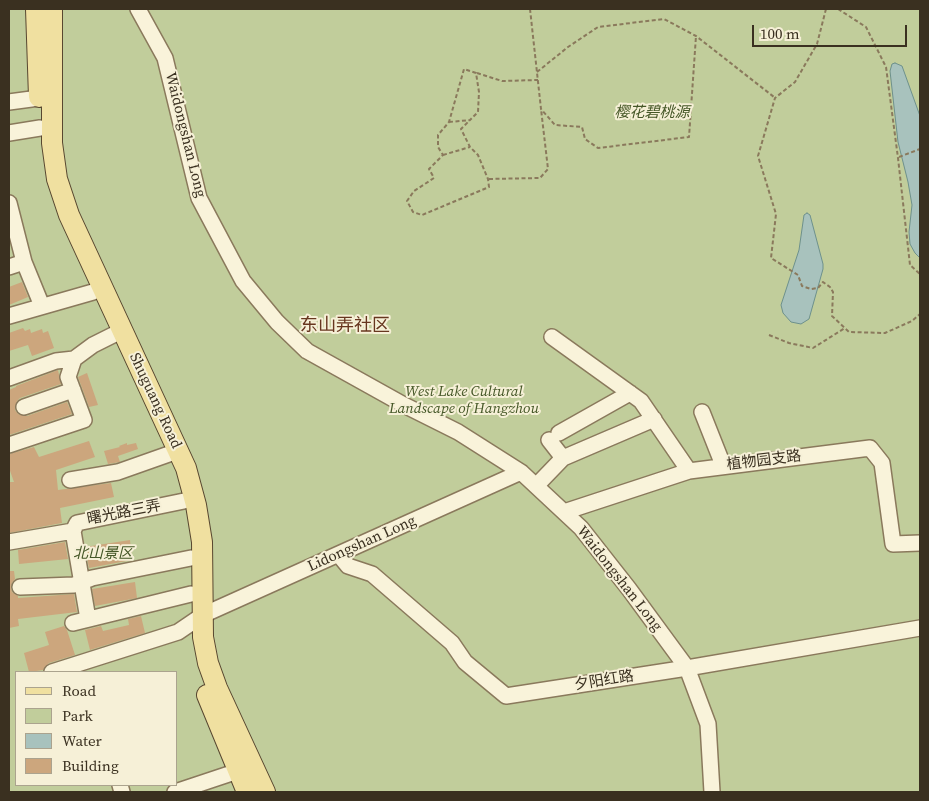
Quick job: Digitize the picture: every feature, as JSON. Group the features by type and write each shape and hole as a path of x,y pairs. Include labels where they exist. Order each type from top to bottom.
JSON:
{"main road":[{"name":"Shuguang Road","path":"36,9 40,128 46,181 59,221 174,465 188,512 191,594 208,663 217,688 265,792"},
{"name":"Shuguang Road","path":"52,9 52,143 57,179 69,215 186,468 196,505 202,542 197,619 190,640 196,667 247,792"}],"street":[{"name":"Waidongshan Long","path":"138,9 165,58 199,198 243,281 277,322 308,352 404,405 458,432 521,472 581,528 687,668 708,724 712,792"},
{"path":"9,102 39,98"},
{"path":"9,133 40,128"},
{"path":"9,203 24,262 42,306"},
{"path":"9,267 24,262"},
{"path":"9,316 93,292"},
{"path":"9,378 56,361 74,359 93,345 113,335"},
{"path":"552,337 642,401 689,471"},
{"path":"9,445 84,420 68,377 74,359"},
{"path":"24,407 73,390"},
{"path":"563,458 554,436 630,393"},
{"path":"702,412 724,465"},
{"path":"536,486 563,458 654,419"},
{"name":"植物园支路","path":"564,512 689,471 724,465 870,448 882,463 893,544 920,543"},
{"path":"70,480 118,472 169,454"},
{"name":"Lidongshan Long","path":"55,671 178,632 197,619 521,472"},
{"name":"曙光路三弄","path":"9,542 73,531 76,523 184,501"},
{"path":"73,531 88,619"},
{"name":"夕阳红路","path":"340,555 348,566 372,574 452,643 465,662 506,696 687,668 920,628"},
{"path":"20,587 74,585 92,578 191,558"},
{"path":"73,623 191,594"},
{"path":"176,792 238,772"}],"path":[{"path":"488,179 540,178 548,169 530,9"},
{"path":"826,9 817,44 795,82 775,98 758,156 776,214 771,258 798,275 802,286 811,290 818,288 823,282 830,287 833,292 832,316 849,332 885,333 912,321 920,314"},
{"path":"838,9 866,27 886,67 899,157 910,265 920,274"},
{"path":"537,72 568,47 598,27 664,19 696,36 775,98"},
{"path":"541,109 555,125 582,127 585,139 598,148 689,138 696,36"},
{"path":"444,154 438,147 438,135 449,122 464,69 502,81 538,80"},
{"path":"470,147 444,154 429,169 434,178 414,191 407,200 413,212 422,215 489,187 488,179 478,155 470,147 461,129 478,112 480,92 476,73"},
{"path":"449,122 470,120"},
{"path":"899,157 920,149"},
{"path":"769,335 788,344 813,348 845,328"}],"green space":[{"name":"West Lake Cultural Landscape of Hangzhou","path":"9,9 920,9 920,792 9,792"}],"water":[{"path":"895,63 902,66 920,116 920,258 910,244 909,232 912,205 898,142 890,71 892,64"},
{"path":"807,213 810,215 823,269 809,319 801,324 791,322 783,313 781,305 799,250 804,215"}],"building":[{"path":"22,282 28,297 9,305 9,287"},
{"path":"23,328 25,331 30,329 31,333 42,329 43,333 48,331 54,348 32,356 28,345 9,351 9,333"},
{"path":"58,370 61,384 20,398 17,401 15,410 18,414 27,416 67,402 72,414 9,435 9,390"},
{"path":"87,373 98,405 89,407 78,377"},
{"path":"89,441 95,457 56,470 58,490 111,483 114,497 60,508 62,523 9,533 9,482 14,482 9,468 9,454 34,447 39,457"},
{"path":"127,443 127,445 136,443 138,449 118,456 120,462 108,464 104,451"},
{"path":"130,540 132,560 89,568 85,547"},
{"path":"65,542 68,559 19,564 18,550"},
{"path":"9,571 14,571 15,579 11,588 18,598 74,594 77,612 18,619 19,626 9,628"},
{"path":"135,582 137,598 95,606 92,589"},
{"path":"141,616 145,633 90,650 85,630 101,626 103,631 129,625 128,619"},
{"path":"64,626 75,655 49,663 43,670 29,671 24,653 49,645 45,632"}],"district":[{"name":"东山弄社区","path":"345,326"}],"park label":[{"name":"樱花碧桃源","path":"652,113"},
{"name":"北山景区","path":"103,554"}]}
